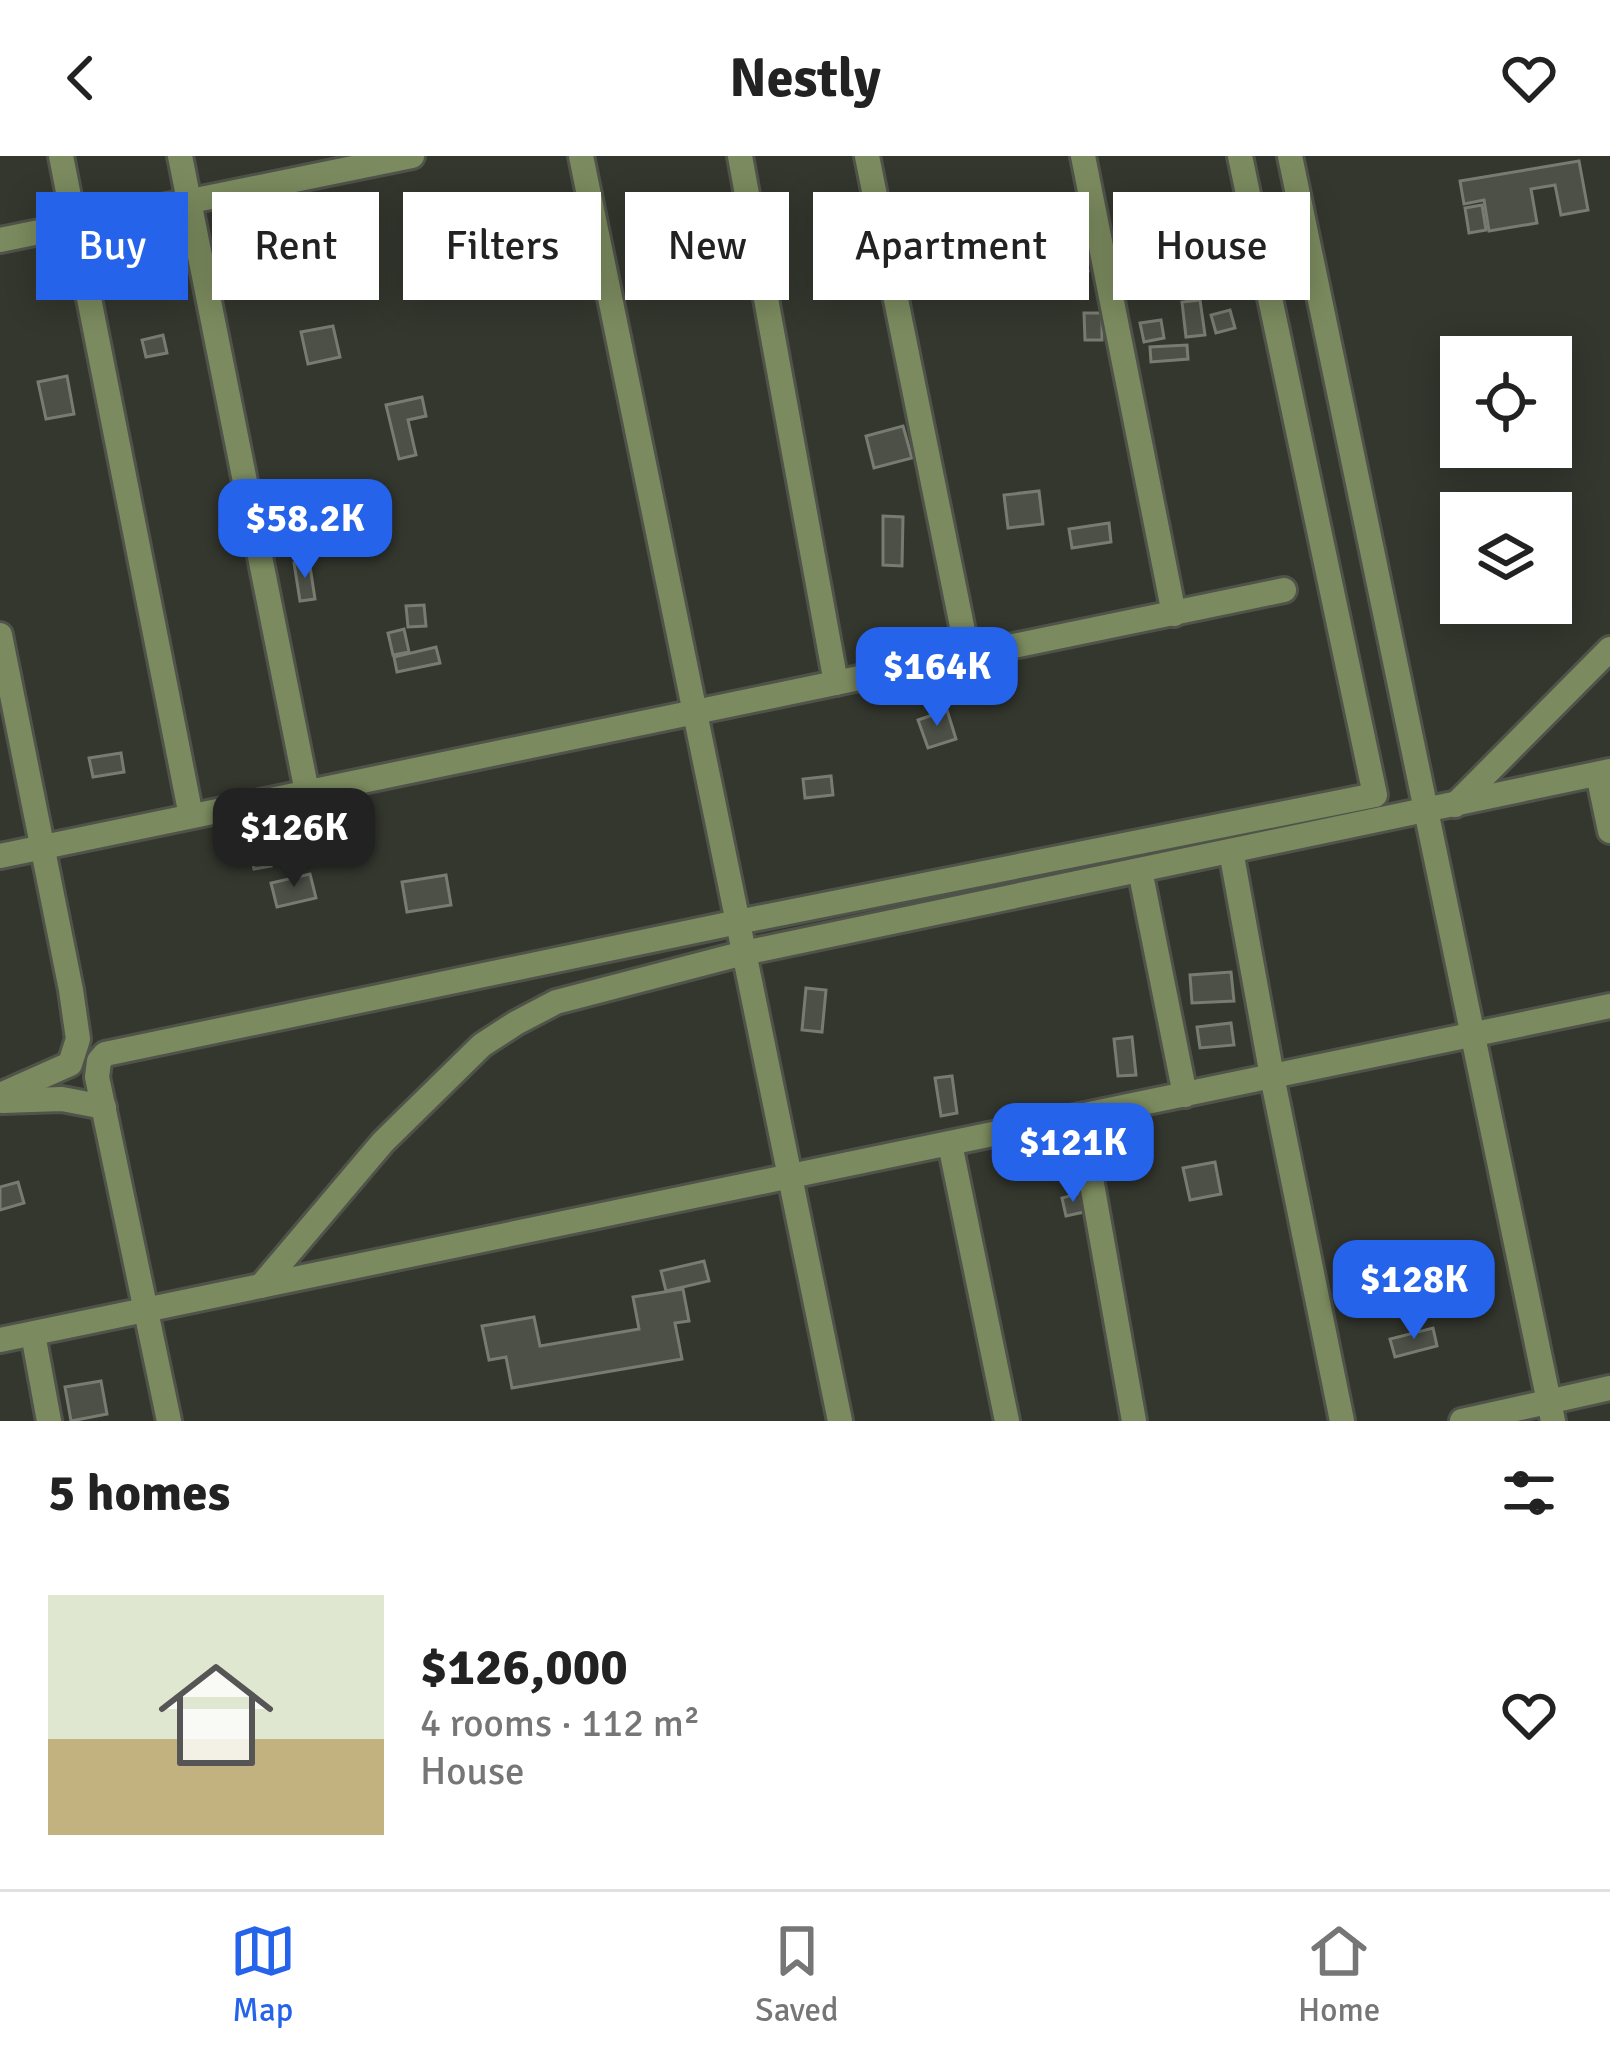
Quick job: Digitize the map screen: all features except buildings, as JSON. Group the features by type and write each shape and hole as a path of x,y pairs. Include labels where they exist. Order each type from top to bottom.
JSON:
{"street":[{"path":"61,156 69,192"},
{"path":"180,156 307,792"},
{"path":"581,156 840,1421"},
{"path":"740,156 836,683"},
{"path":"867,156 968,656"},
{"path":"1083,156 1174,614"},
{"path":"170,1421 96,1069 105,1054 1375,795 1240,156"},
{"path":"1290,156 1552,1412"},
{"path":"189,200 403,157"},
{"path":"0,240 36,232"},
{"path":"91,300 191,816"},
{"path":"0,856 1284,590"},
{"path":"0,635 79,1039 70,1064 0,1098"},
{"path":"1455,805 1610,649"},
{"path":"261,1286 383,1142 482,1046 556,1003 744,953 1604,773 1610,831"},
{"path":"1231,851 1342,1421"},
{"path":"1140,870 1185,1094"},
{"path":"0,1340 1610,1006"},
{"path":"0,1098 62,1099 104,1108"},
{"path":"1080,1116 1134,1421"},
{"path":"950,1144 1007,1421"},
{"path":"33,1334 49,1421"},
{"path":"1462,1421 1552,1412 1610,1388"}]}
